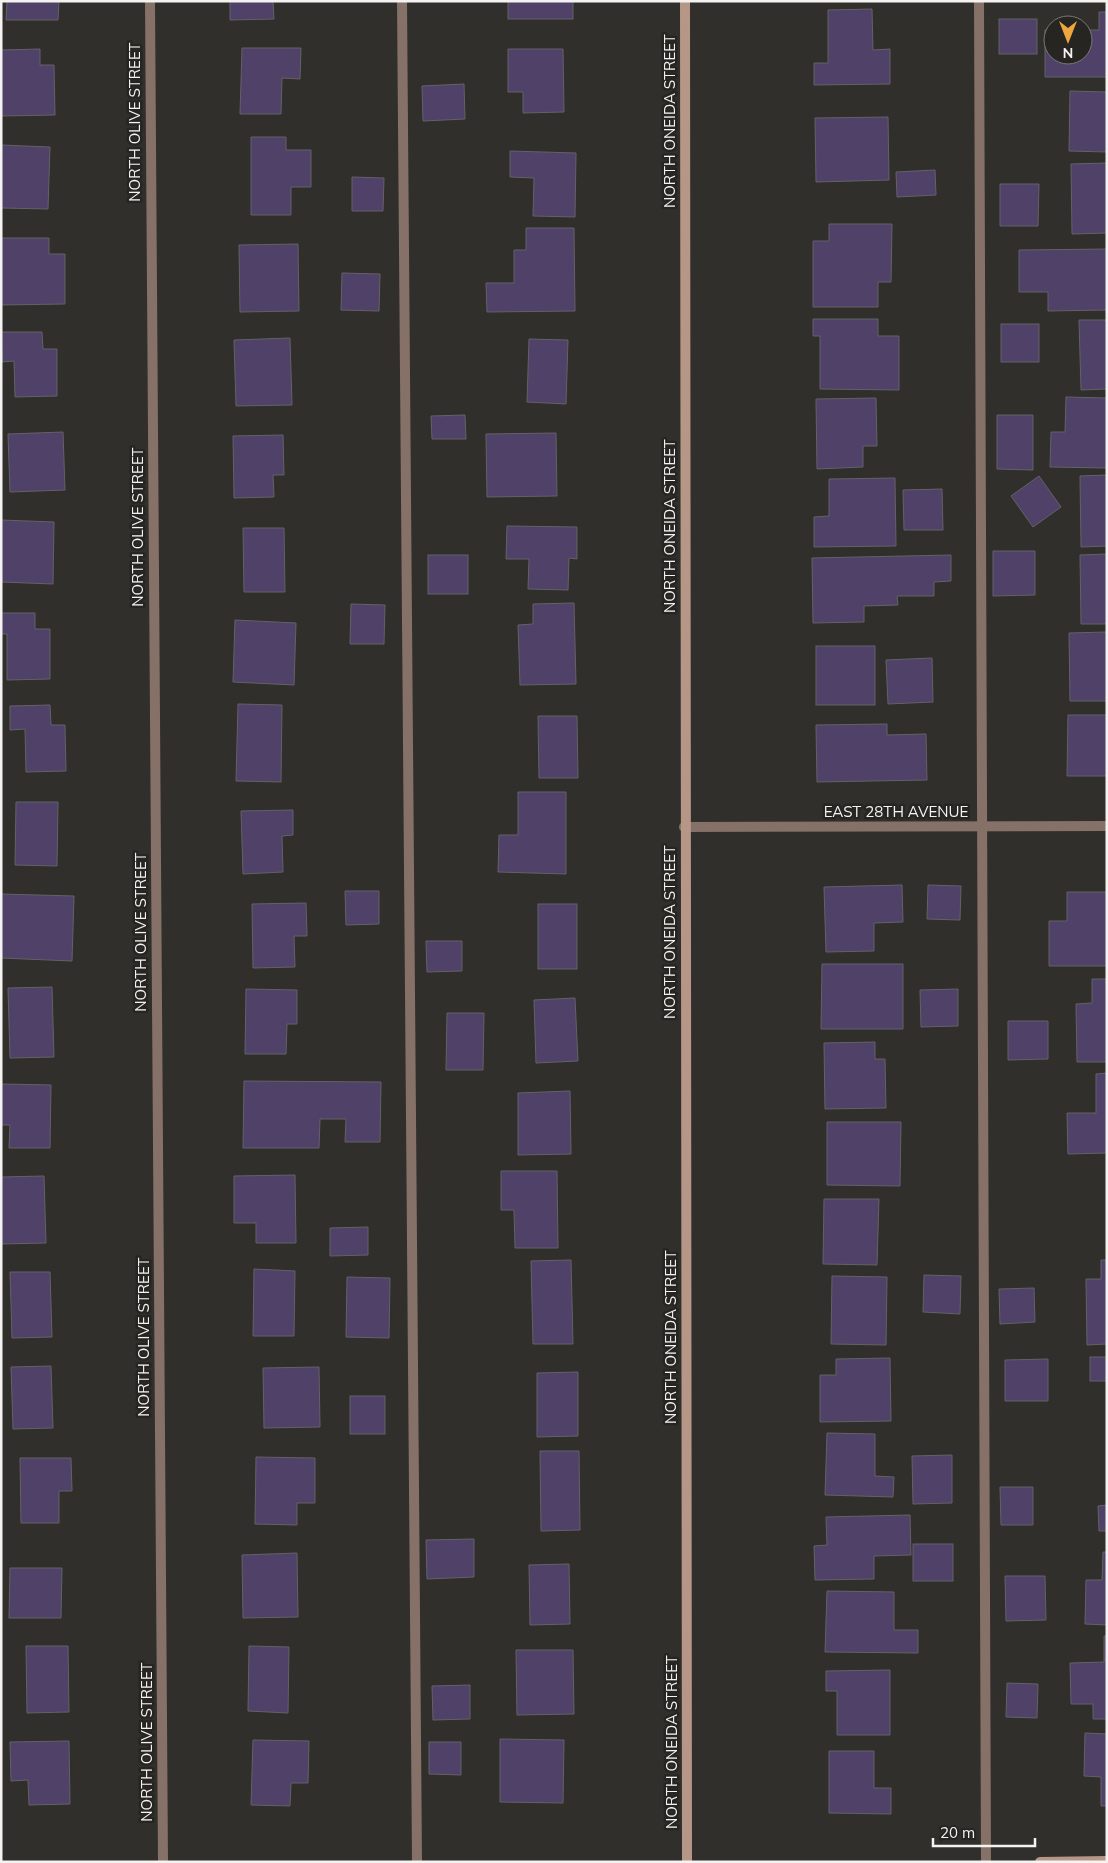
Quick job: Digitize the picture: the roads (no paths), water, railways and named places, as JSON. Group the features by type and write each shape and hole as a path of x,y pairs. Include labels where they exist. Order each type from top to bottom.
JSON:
{"street":[{"name":"NORTH OLIVE STREET","path":"150,1 163,1862"},
{"path":"402,1 417,1862"},
{"name":"NORTH ONEIDA STREET","path":"685,1 684,827 687,1862"},
{"path":"979,1 986,1862"},
{"name":"EAST 28TH AVENUE","path":"684,827 1107,826"},
{"path":"1040,1862 1107,1862"}]}
